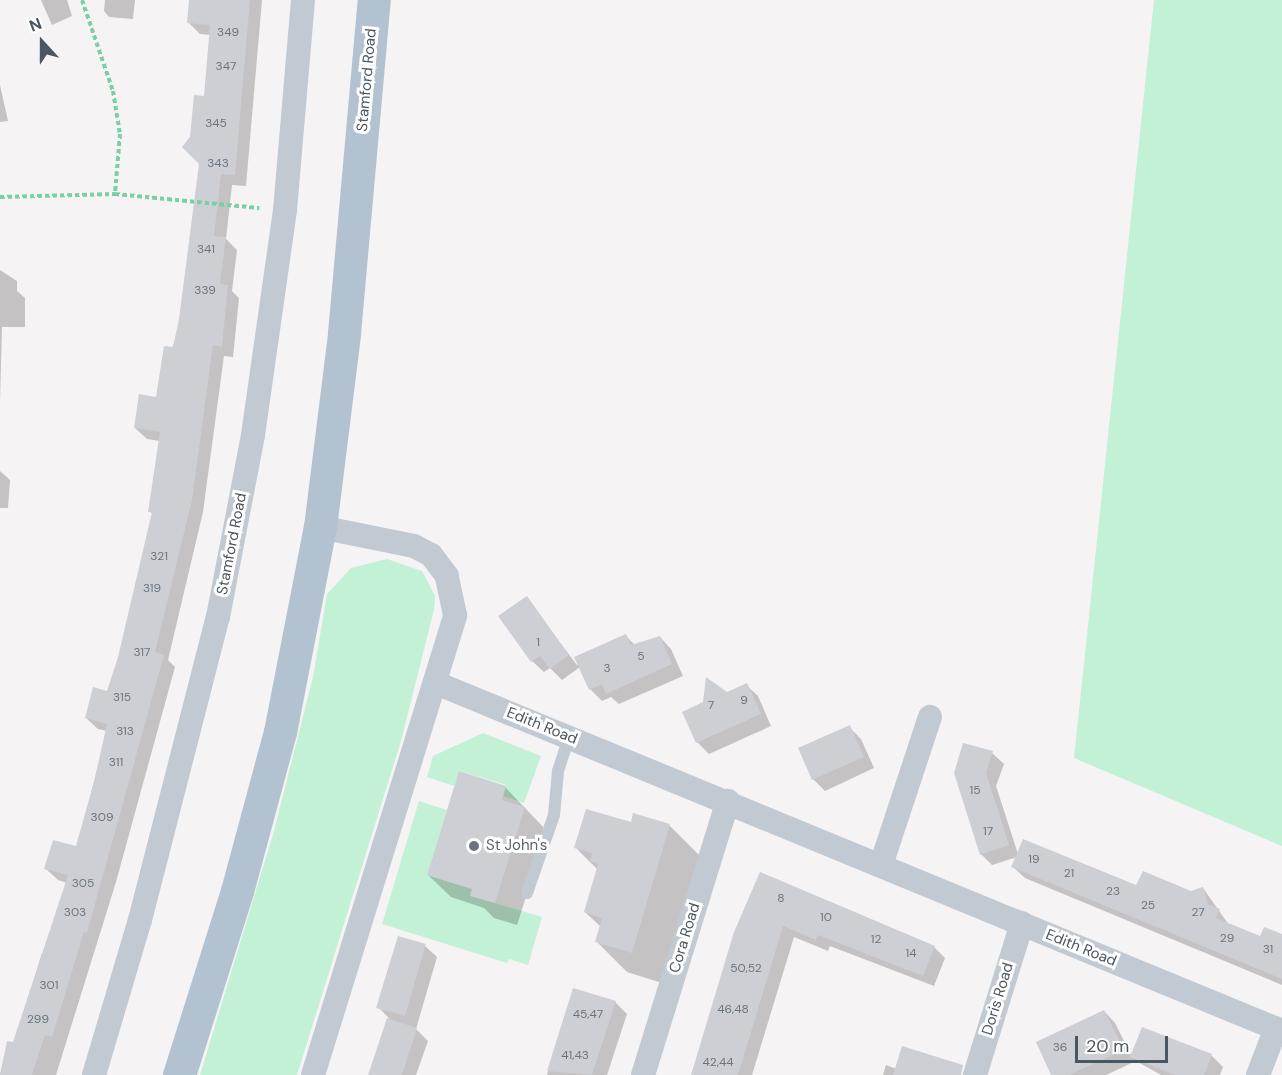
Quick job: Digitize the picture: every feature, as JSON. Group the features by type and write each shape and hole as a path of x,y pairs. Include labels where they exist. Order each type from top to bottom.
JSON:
{"main road":[{"name":"Stamford Road","path":"179,1075 237,891 280,732 320,527 344,333 374,0"}],"street":[{"name":"Stamford Road","path":"94,1075 218,617 253,435 285,210 303,0"},
{"path":"313,1075 436,683 455,615 447,576 431,555 414,546 320,527"},
{"name":"Edith Road","path":"436,683 1279,1029"},
{"path":"880,865 930,717"},
{"name":"Cora Road","path":"643,1075 728,801"},
{"name":"Doris Road","path":"975,1075 1022,923"},
{"path":"1258,1075 1279,1029"}],"lane":[{"path":"527,893 554,815 558,771 569,737"}],"path":[{"path":"82,0 113,91 118,123 115,194"},
{"path":"0,197 115,194 268,208"}],"green space":[{"path":"1154,0 1282,0 1282,846 1074,758"},
{"path":"387,559 422,571 435,596 434,610 401,741 297,1075 200,1075 274,831 313,677 327,594 351,568"},
{"path":"483,733 541,756 524,803 503,796 506,785 460,771 454,786 427,777 433,756"},
{"path":"419,801 447,810 427,875 472,889 471,896 542,917 528,965 509,959 507,963 382,924"}],"building":[{"path":"189,0 250,0 235,175 221,174 214,236 226,237 220,284 228,285 222,347 213,345 192,500 155,652 164,655 87,933 84,932 52,1037 45,1035 32,1075 0,1075 7,1041 13,1042 68,875 44,869 53,840 76,846 94,782 107,724 85,718 93,687 107,691 118,657 152,512 148,512 160,432 134,428 139,394 156,397 164,346 173,347 179,319 199,164 182,147 190,137 194,95 204,96 210,25 187,23"},
{"path":"527,596 569,655 550,669 540,656 531,662 498,616"},
{"path":"626,634 631,645 660,636 672,664 606,694 602,684 589,690 574,657"},
{"path":"706,677 727,692 747,683 761,714 696,743 682,712 703,702"},
{"path":"850,725 864,757 812,780 798,748"},
{"path":"963,743 993,751 986,773 1009,845 980,855 954,773"},
{"name":"St John's","path":"459,771 506,786 502,800 525,807 495,903 470,896 472,889 427,875"},
{"path":"586,809 631,822 633,813 670,824 632,953 595,942 602,918 584,912 598,864 590,861 592,853 574,848"},
{"path":"1023,839 1136,885 1143,871 1191,891 1203,887 1208,904 1220,909 1216,918 1260,936 1264,927 1282,934 1282,979 1011,867"},
{"path":"760,872 935,946 923,976 818,935 816,940 783,926 738,1075 691,1075 734,932"},
{"path":"398,936 426,944 405,1016 376,1008"},
{"path":"573,988 616,1001 592,1075 547,1071"},
{"path":"1104,1010 1124,1050 1069,1075 1051,1075 1036,1042"},
{"path":"387,1018 417,1028 402,1075 368,1075"},
{"path":"1142,1027 1212,1054 1204,1075 1175,1075 1130,1057"},
{"path":"902,1046 963,1065 961,1075 893,1075"}],"place":[{"name":"St John's","path":"474,846"}]}
